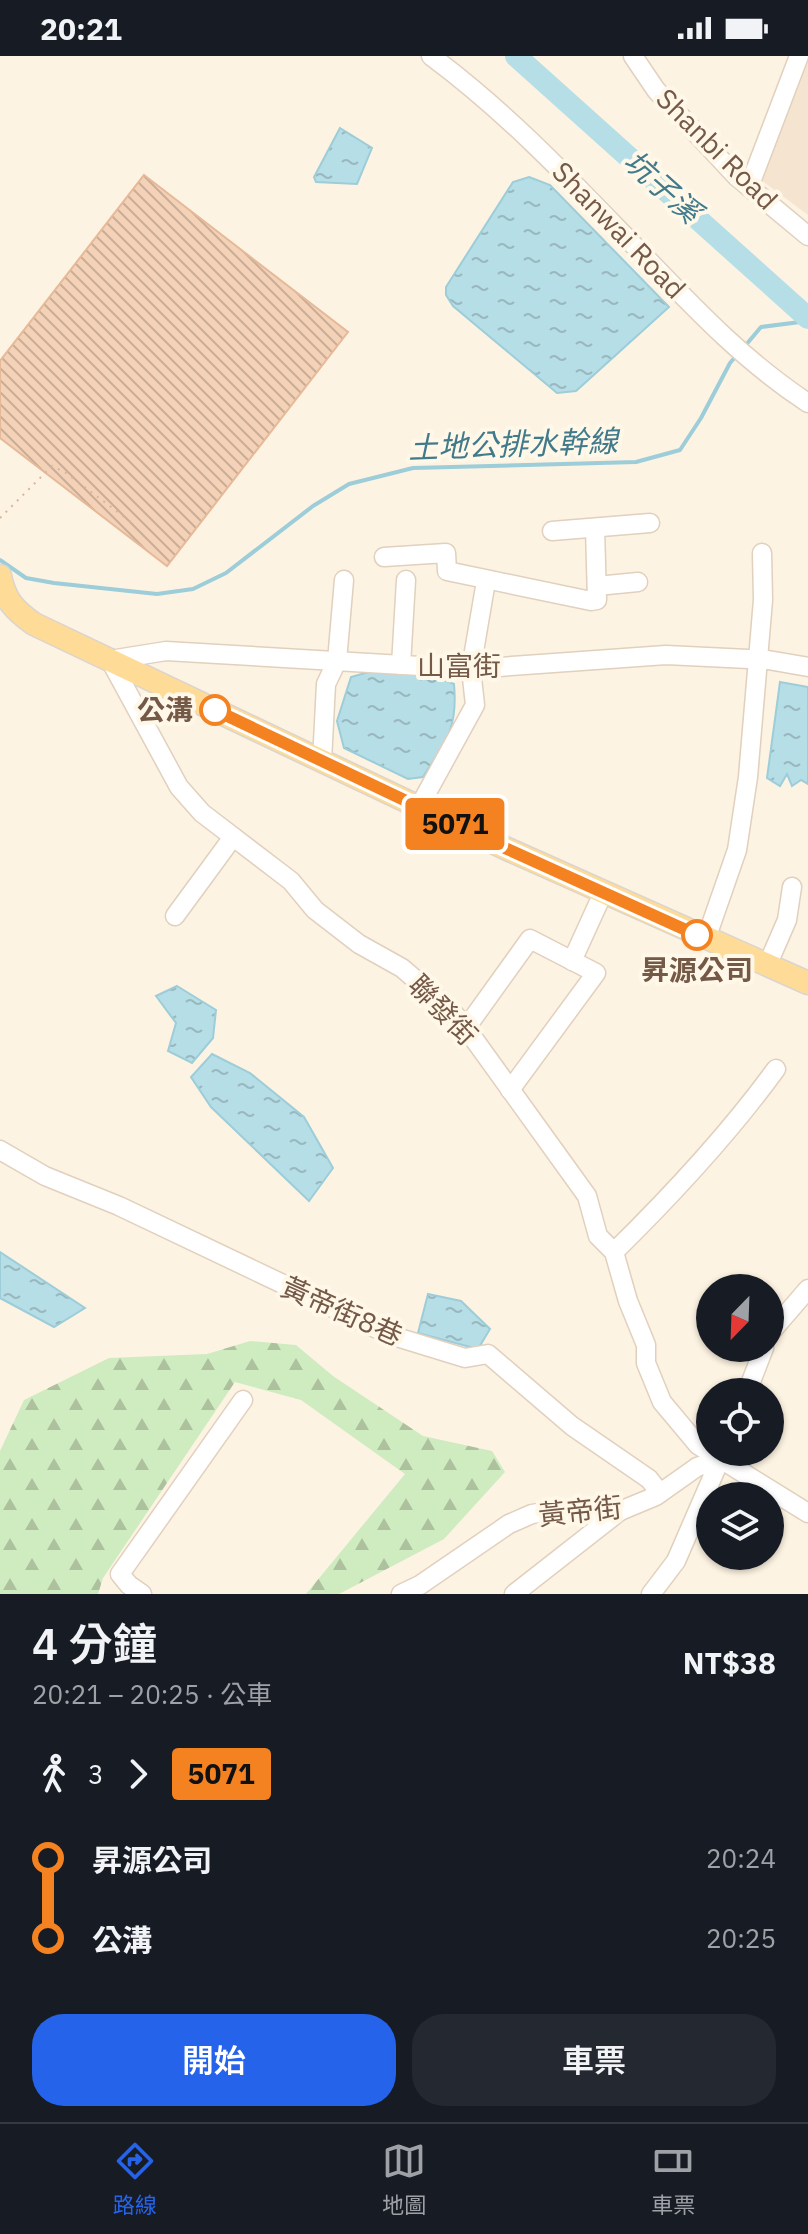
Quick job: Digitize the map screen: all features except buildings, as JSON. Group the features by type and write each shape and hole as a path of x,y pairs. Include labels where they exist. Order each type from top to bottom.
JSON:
{"main road":[{"path":"4,594 34,624 603,893 808,983"}],"street":[{"name":"Shanwai Road","path":"431,56 527,136 740,352 808,403"},
{"name":"Shanbi Road","path":"633,56 656,90 749,187 808,236"},
{"path":"749,187 799,56"},
{"path":"552,531 650,523"},
{"path":"384,557 446,553 447,571 591,601 597,600 595,528"},
{"path":"706,939 737,850 748,777 763,600 762,553"},
{"path":"322,761 326,684 337,661 344,580"},
{"path":"401,665 406,580"},
{"path":"419,807 475,705 471,669 486,581"},
{"path":"597,586 638,582"},
{"name":"山富街","path":"110,660 166,651 471,669 666,655 758,659 808,667"},
{"name":"聯發街","path":"110,660 179,787 202,813 291,881 315,910 359,944 402,968 451,1010 466,1028 587,1196 598,1236 614,1252 628,1301 646,1345 646,1363 662,1402 696,1443"},
{"path":"175,916 233,837"},
{"path":"767,966 787,920 792,887"},
{"path":"572,961 603,893"},
{"path":"466,1028 530,939 596,973 510,1090"},
{"path":"614,1252 676,1191 743,1114 776,1069"},
{"name":"黃帝街8巷","path":"0,1150 45,1176 119,1206 390,1335 465,1358 488,1354 572,1426 649,1479 660,1493"},
{"path":"784,1317 808,1289"},
{"path":"142,1594 120,1574 243,1400"},
{"name":"黃帝街","path":"401,1594 420,1585 509,1524 532,1514 556,1510 586,1513 620,1511 660,1493 699,1466"},
{"path":"651,1594 676,1561 717,1466"},
{"name":"聯發街","path":"738,1466 808,1513"},
{"path":"514,1594 620,1511"}],"path":[{"path":"0,518 52,466 66,473 135,525"}],"shaded area":[{"path":"792,56 808,56 808,215 749,171"}],"green space":[{"path":"250,1341 296,1345 333,1376 423,1436 492,1451 505,1472 444,1539 339,1594 306,1594 405,1474 301,1400 235,1382 103,1578 98,1594 0,1594 0,1451 24,1400 109,1358 207,1354"}],"water":[{"path":"340,128 372,148 357,184 316,182 314,177"},
{"path":"529,177 550,185 669,307 576,391 557,393 453,306 446,295 446,287 513,182"},
{"path":"383,668 439,678 454,684 454,712 449,734 423,777 408,779 344,748 337,721 351,677"},
{"path":"780,682 808,687 808,784 801,780 792,786 787,774 780,786 767,778"},
{"path":"177,986 216,1010 213,1038 192,1063 168,1051 176,1023 156,996"},
{"path":"212,1054 250,1073 304,1117 333,1168 309,1201 211,1107 191,1077"},
{"path":"0,1252 85,1308 54,1327 0,1298"},
{"path":"428,1294 461,1301 490,1329 478,1349 418,1333"}],"waterway":[{"name":"坑子溪","path":"516,56 808,318"},
{"name":"土地公排水幹線","path":"745,346 761,327 808,321"},
{"name":"土地公排水幹線","path":"0,560 26,578 54,583 157,594 193,589 226,573 313,506 349,484 413,468 636,462 680,450 736,356"}],"bus line":[{"name":"5071","path":"215,710 697,935"}],"place":[{"name":"公溝","path":"215,710"},
{"name":"昇源公司","path":"697,935"}]}
